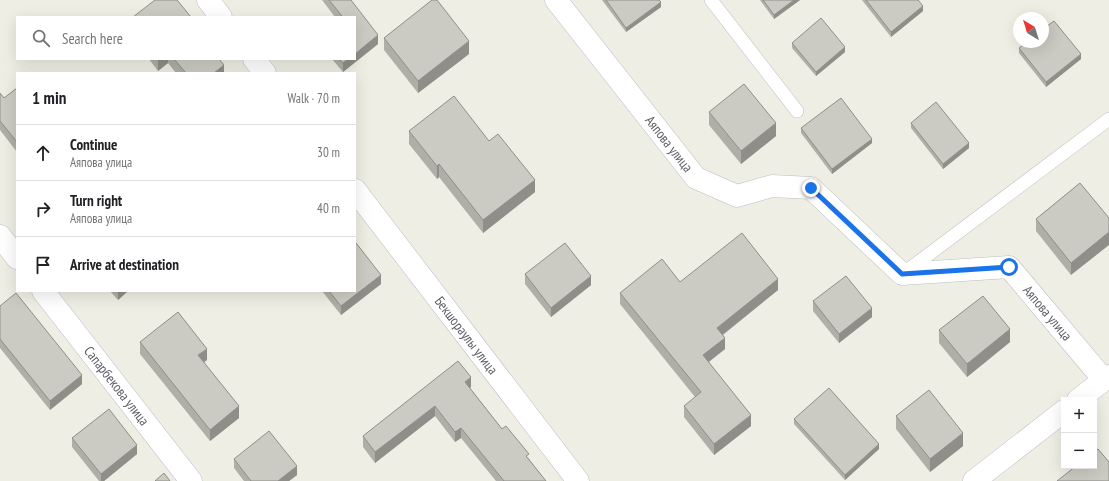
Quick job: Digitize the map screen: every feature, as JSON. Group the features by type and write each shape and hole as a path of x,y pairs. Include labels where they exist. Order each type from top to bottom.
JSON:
{"street":[{"path":"208,0 221,16"},
{"name":"Аяпова улица","path":"556,0 696,178 738,196 772,186 811,188 902,274 1009,267 1107,378"},
{"path":"255,60 264,72"},
{"name":"Бекшораулы улица","path":"356,191 578,481"},
{"path":"0,236 16,257"},
{"name":"Сапарбекова улица","path":"44,292 191,481"},
{"path":"1082,397 1107,378"},
{"path":"986,477 1061,414"}],"lane":[{"path":"711,0 797,111"},
{"path":"902,274 1109,119"}],"building":[{"path":"155,0 177,0 190,16 134,16"},
{"path":"329,0 351,0 378,35 356,53 356,16 342,16"},
{"path":"432,0 437,0 469,41 418,81 384,38"},
{"path":"606,0 659,0 661,2 626,28"},
{"path":"763,0 794,0 774,15"},
{"path":"866,0 918,0 923,6 891,32"},
{"path":"821,18 845,47 816,72 792,43"},
{"path":"1054,21 1081,54 1046,82 1019,48 1049,48 1049,25"},
{"path":"175,60 220,60 224,65 215,72 185,72"},
{"path":"340,60 347,60 343,63"},
{"path":"744,84 776,123 741,151 709,112"},
{"path":"16,89 16,141 0,121 0,93 4,98"},
{"path":"454,96 489,141 498,134 535,180 483,220 439,164 437,166 409,131"},
{"path":"841,98 872,139 832,169 801,128"},
{"path":"936,102 969,143 943,164 911,123"},
{"path":"1080,183 1109,218 1109,232 1071,263 1036,219"},
{"path":"742,233 778,279 717,328 725,338 703,355 751,415 714,444 684,406 701,392 620,293 662,259 680,282"},
{"path":"356,243 381,275 341,306 330,292 356,292"},
{"path":"565,243 591,276 551,308 525,274"},
{"path":"846,276 872,308 839,334 813,301"},
{"path":"16,293 82,375 50,401 0,339 0,306"},
{"path":"983,296 1010,329 967,364 939,330"},
{"path":"178,312 207,349 198,355 239,406 210,430 140,342"},
{"path":"458,361 471,377 465,382 502,429 506,426 529,454 526,456 546,481 504,481 461,428 455,432 435,406 375,452 363,436"},
{"path":"829,388 879,444 845,475 794,419"},
{"path":"929,390 963,433 930,459 896,416"},
{"path":"109,409 137,445 101,474 72,438"},
{"path":"269,431 297,466 278,481 251,481 234,459"},
{"path":"1098,449 1109,462 1109,481 1057,481 1072,469 1097,469"},
{"path":"164,473 170,481 155,481"}],"route":[{"path":"811,188 902,274 1009,267"}]}
